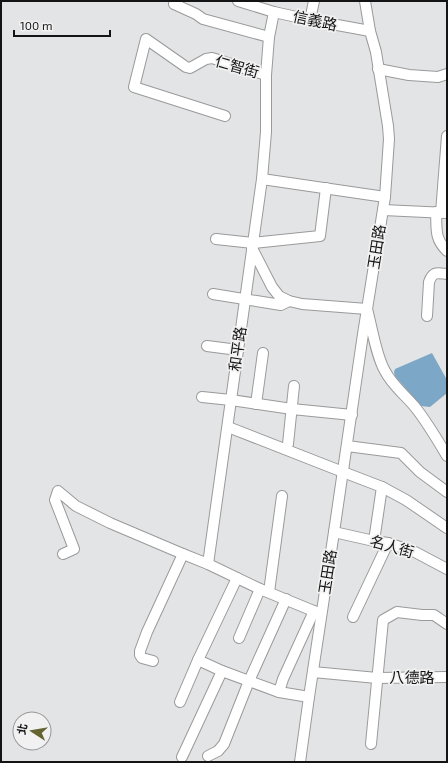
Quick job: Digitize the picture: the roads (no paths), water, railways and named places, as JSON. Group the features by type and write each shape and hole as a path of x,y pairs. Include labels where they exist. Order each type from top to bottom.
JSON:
{"street":[{"name":"信義路","path":"238,1 274,12 370,31"},
{"path":"310,20 314,1"},
{"name":"玉田路","path":"300,762 313,672 318,612 334,532 385,196 389,139 388,126 376,52 370,31 365,1"},
{"path":"174,4 196,14 203,19 269,37"},
{"name":"和平路","path":"208,564 262,179 266,132 266,75 269,37 274,12"},
{"name":"仁智街","path":"225,116 134,87 146,40 186,67 190,68 206,59 212,58 266,75"},
{"path":"378,69 409,76 438,77 447,74"},
{"path":"447,136 441,213 437,235 442,246 447,251"},
{"path":"262,179 385,196"},
{"path":"216,239 252,246 320,236 326,188"},
{"path":"383,210 441,213"},
{"path":"252,246 272,287 279,296 289,301 308,305 367,309 377,352 384,371 416,408 447,456"},
{"path":"427,316 429,282 431,277 433,274 438,273 447,274"},
{"path":"213,294 281,305 289,301"},
{"path":"207,346 238,350"},
{"path":"256,404 263,353"},
{"path":"288,444 294,386"},
{"path":"202,397 352,415"},
{"path":"228,427 382,486 406,500 447,528"},
{"path":"347,446 401,454 420,472 447,492"},
{"path":"374,541 382,486"},
{"path":"63,554 74,549 55,500 58,491 76,506 124,529 318,612 283,678 279,692"},
{"path":"239,638 265,590 282,496"},
{"name":"名人街","path":"334,532 388,543 414,552 447,568"},
{"path":"353,617 388,543"},
{"path":"154,661 142,658 140,651 182,554"},
{"path":"180,702 237,578"},
{"path":"208,756 218,751 224,744 249,681 286,599"},
{"name":"八德路","path":"371,744 383,620 397,612 422,616 434,615 447,624"},
{"path":"198,660 222,671 279,692 309,697"},
{"path":"182,757 222,671"},
{"name":"八德路","path":"313,672 377,678 447,677"}],"water":[{"path":"432,353 447,380 447,393 430,407 421,406 395,376 394,372 395,369"}]}
